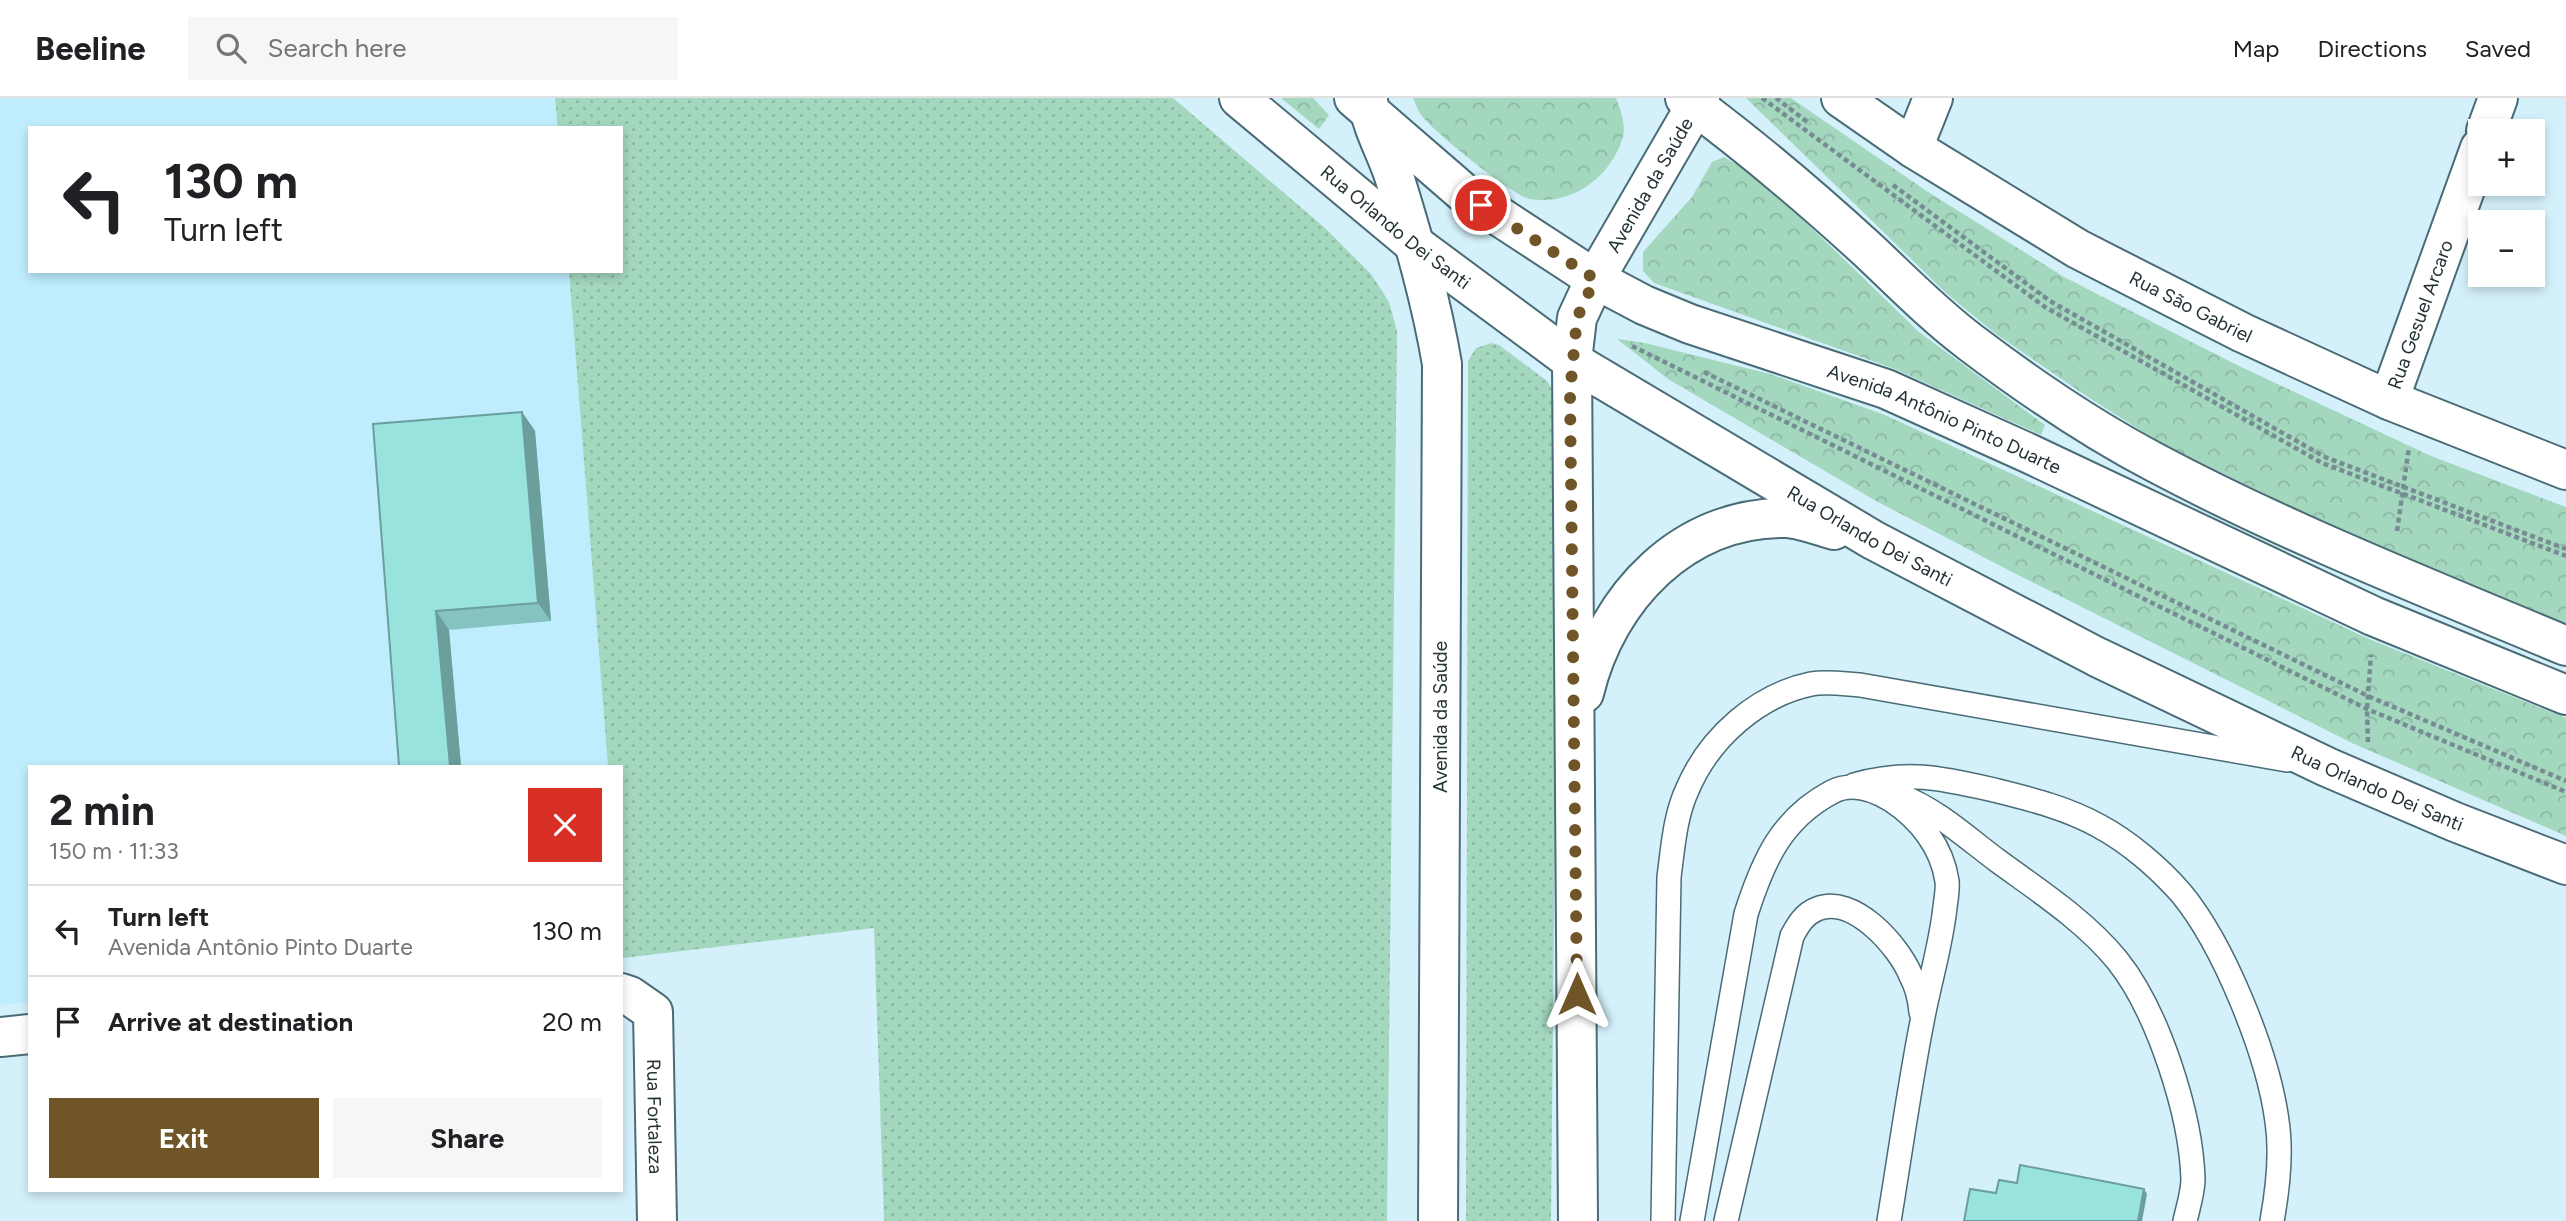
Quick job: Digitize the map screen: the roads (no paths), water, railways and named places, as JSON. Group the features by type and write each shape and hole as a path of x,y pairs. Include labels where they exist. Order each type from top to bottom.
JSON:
{"main road":[{"name":"Rua Orlando Dei Santi","path":"1239,98 1414,244 1572,362 1873,540 2097,657 2327,767 2455,822 2566,865"},
{"name":"Rua São Gabriel","path":"1841,98 1913,148 2078,249 2243,333 2389,400 2566,470"},
{"path":"1913,148 1933,98"},
{"path":"2490,119 2498,98"},
{"name":"Avenida da Saúde","path":"1578,1221 1572,362 1577,318 1595,279 1694,101"},
{"path":"1694,101 1803,192 1933,312 1970,342 2078,417 2155,462 2323,544 2566,646"},
{"name":"Avenida da Saúde","path":"1364,102 1393,175 1414,244 1435,319 1442,364 1438,1221"},
{"name":"Avenida Antônio Pinto Duarte","path":"1364,102 1465,194 1595,279 1644,304 1690,324 1886,389 2373,616 2566,695"},
{"name":"Rua Gesuel Arcaro","path":"2389,400 2468,181"},
{"path":"1575,729 1589,670 1609,625 1643,579 1675,552 1711,533 1748,521 1789,518 1873,540"},
{"name":"Rua Fortaleza","path":"637,1002 657,1221"},
{"path":"0,1037 28,1034"}],"lane":[{"path":"1663,1221 1669,877 1674,832 1688,788 1710,752 1739,719 1774,696 1814,683 1860,685 2327,767"},
{"path":"1692,1221 1746,914 1759,874 1780,836 1797,816 1817,800 1836,789 1881,777 1912,775 1970,785 2065,810 2100,826 2132,848 2181,894 2206,931 2225,967 2256,1041 2270,1083 2278,1122 2279,1158 2272,1221"},
{"path":"1854,785 1889,799 1914,817 1931,839 1943,862 1947,884 1943,930 1922,1021 1889,1221"},
{"path":"1854,785 1885,790 1934,813 2076,919 2117,961 2145,1007 2167,1056 2186,1124 2193,1181 2186,1221"},
{"path":"1726,1221 1792,936 1802,919 1816,909 1832,906 1849,910 1868,921 1911,973 1922,1021"}]}
